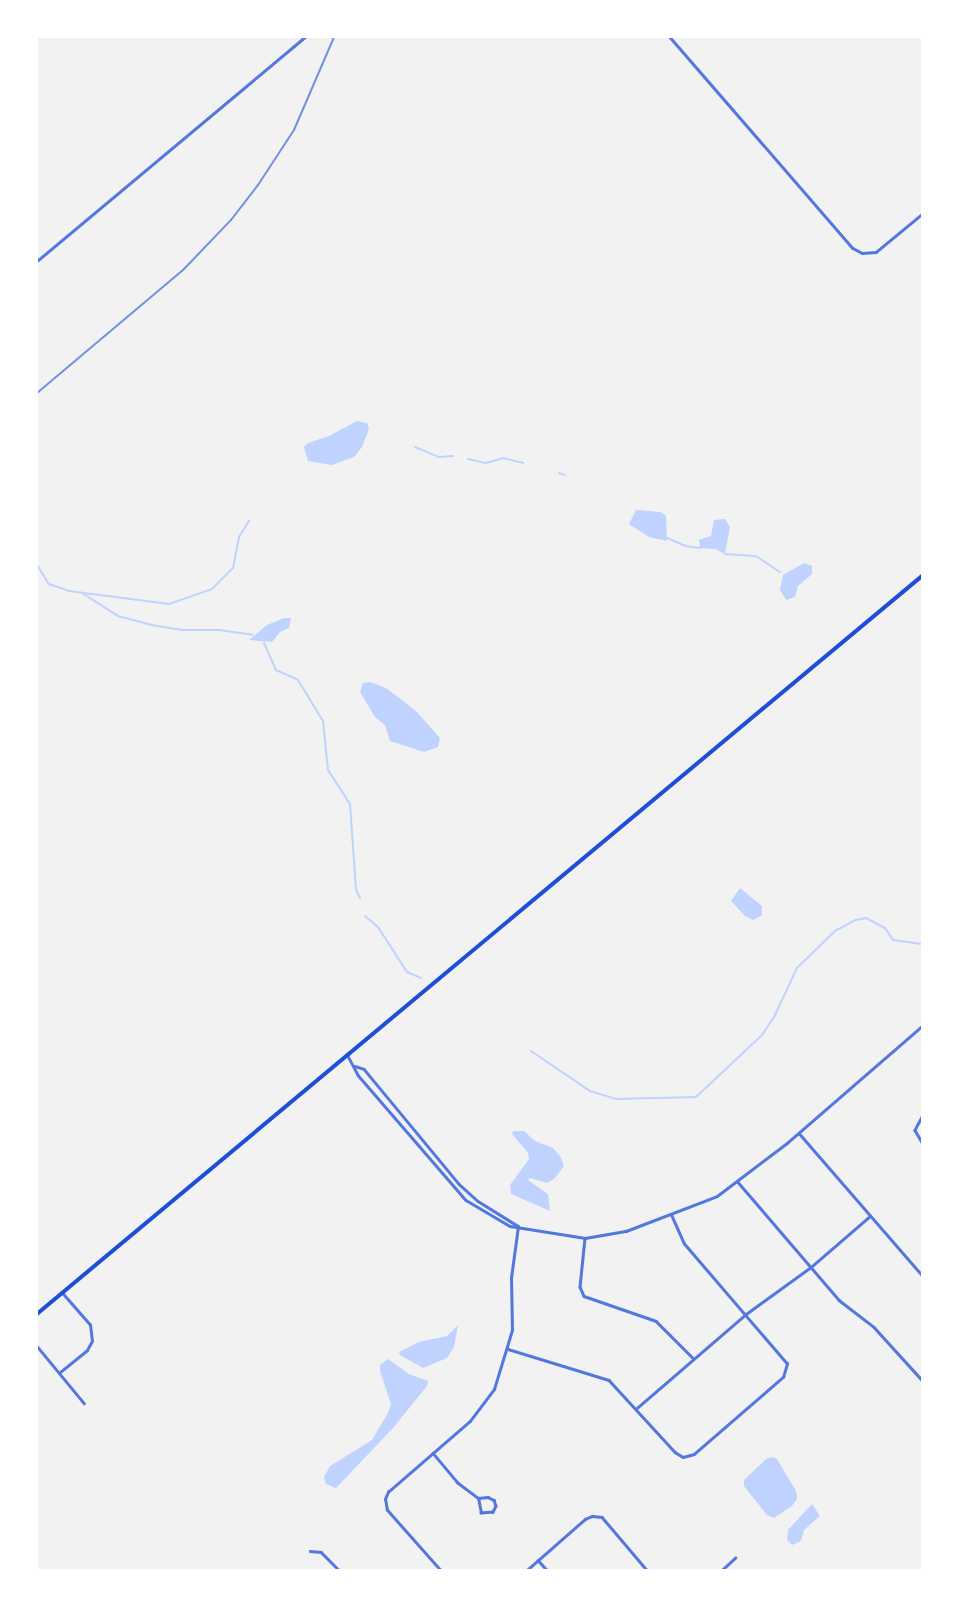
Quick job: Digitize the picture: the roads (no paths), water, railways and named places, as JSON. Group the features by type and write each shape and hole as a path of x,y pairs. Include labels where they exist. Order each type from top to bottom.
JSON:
{"main road":[{"path":"37,1314 922,576"}],"street":[{"path":"37,261 305,37"},
{"path":"670,37 857,251 876,252 922,214"},
{"path":"348,1056 358,1074 466,1200 510,1226 545,1234 585,1238 618,1233 717,1196 799,1133 922,1026"},
{"path":"355,1066 364,1069 459,1184 518,1226"},
{"path":"393,1116 398,1112"},
{"path":"922,1117 915,1130 922,1142"},
{"path":"799,1133 922,1275"},
{"path":"738,1182 847,1307 881,1333 922,1380"},
{"path":"508,1349 609,1380 675,1452 688,1457 783,1377 787,1364 784,1357 684,1244 671,1215"},
{"path":"637,1408 746,1314 811,1267 870,1216"},
{"path":"440,1570 387,1510 384,1502 388,1492 466,1425 488,1399 508,1349 513,1322 511,1278 518,1226"},
{"path":"585,1238 580,1287 584,1296 656,1321 693,1358"},
{"path":"59,1373 87,1350 92,1340 90,1325 62,1293"},
{"path":"37,1346 84,1403"},
{"path":"433,1453 457,1482 478,1498 481,1513 493,1512 496,1506 494,1500 488,1497 478,1498"},
{"path":"527,1570 592,1516 602,1517 648,1570"},
{"path":"310,1550 321,1552 339,1570"},
{"path":"722,1570 735,1558"},
{"path":"538,1560 547,1570"}],"water":[{"path":"357,421 367,423 369,429 362,447 354,457 332,465 308,461 304,447 308,443 329,436"},
{"path":"636,510 661,512 666,516 667,541 649,537 629,524"},
{"path":"725,519 730,527 725,554 715,549 700,548 699,540 711,536 714,520"},
{"path":"804,563 812,566 812,574 798,586 795,597 786,600 780,590 783,575"},
{"path":"291,618 289,628 280,632 272,642 249,640 267,625"},
{"path":"370,682 386,688 416,711 440,738 438,747 424,752 390,741 385,725 375,717 360,692 363,683"},
{"path":"740,888 762,906 762,915 753,920 745,916 731,901"},
{"path":"513,1131 524,1131 535,1141 553,1148 560,1156 564,1166 555,1178 547,1183 530,1178 528,1180 548,1194 550,1211 511,1194 510,1185 529,1159 528,1153 512,1134"},
{"path":"458,1325 454,1347 447,1358 423,1368 400,1355 399,1352 419,1342 447,1336"},
{"path":"388,1359 409,1374 428,1381 427,1386 393,1428 336,1488 326,1484 324,1477 330,1466 372,1440 388,1413 391,1404 380,1365"},
{"path":"766,1459 777,1459 796,1491 797,1499 792,1506 774,1518 767,1515 744,1486 744,1480"},
{"path":"812,1504 820,1516 804,1530 801,1541 792,1545 787,1540 788,1530"}],"waterway":[{"path":"415,447 439,457 453,456"},
{"path":"468,459 486,463 503,458 523,463"},
{"path":"559,473 565,475"},
{"path":"37,565 49,584 69,591 169,604 212,589 233,568 239,537 249,521"},
{"path":"667,538 686,546 700,548"},
{"path":"725,554 756,556 780,572"},
{"path":"82,593 118,616 151,625 253,635"},
{"path":"264,643 276,670 298,680 323,721 328,770 350,804 356,890 360,898"},
{"path":"365,916 378,927 407,972 421,978"},
{"path":"531,1051 590,1091 616,1099 696,1097 762,1035 774,1017 797,968 835,931 866,918 885,928 893,940 922,944"}],"railway":[{"path":"37,393 184,269 231,220 294,130 334,37"}]}
